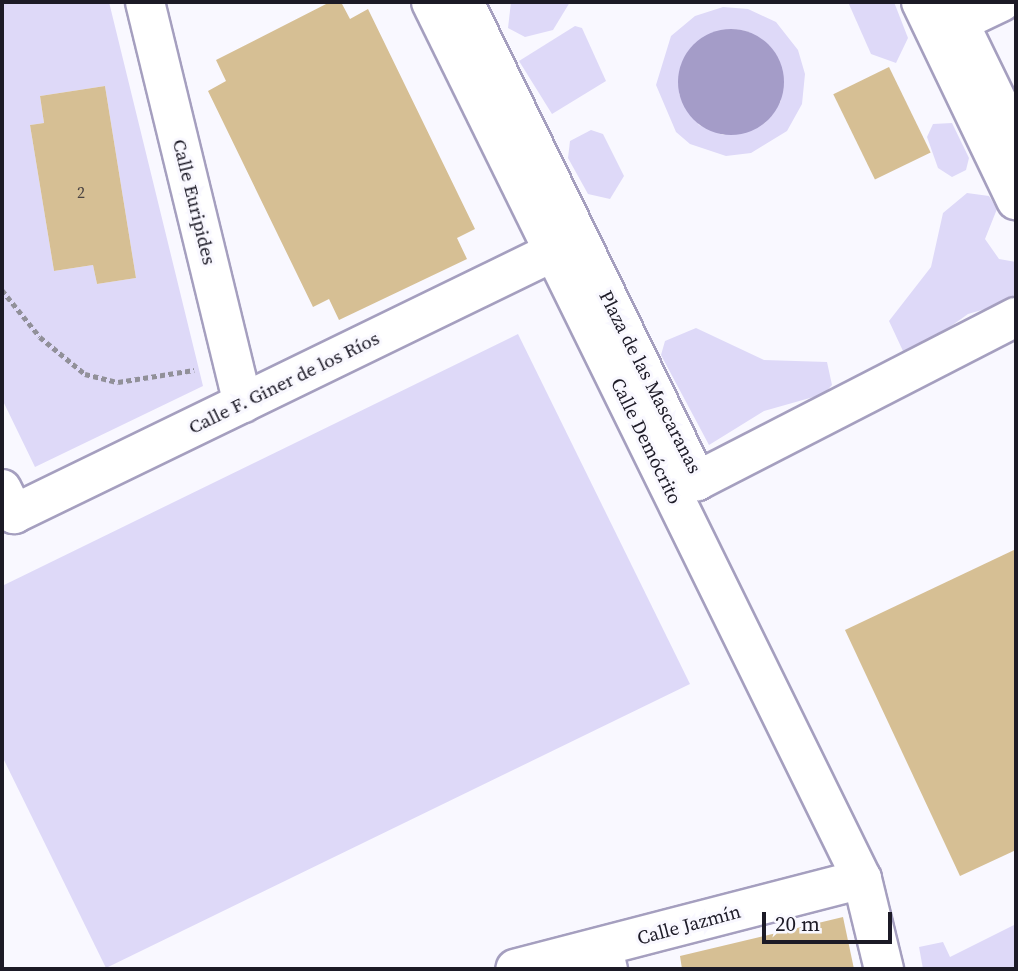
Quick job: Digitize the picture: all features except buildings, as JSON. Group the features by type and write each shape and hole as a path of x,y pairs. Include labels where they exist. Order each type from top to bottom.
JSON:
{"street":[{"name":"Calle Euripides","path":"145,2 243,403"},
{"name":"Calle Demócrito","path":"431,2 862,879 884,969"},
{"name":"Plaza de las Mascaranas","path":"464,2 697,481 1016,317"},
{"path":"921,2 1016,200"},
{"path":"1001,2 954,12 1016,139"},
{"name":"Calle F. Giner de los Ríos","path":"8,502 243,403 553,252"},
{"name":"Calle Jazmín","path":"515,969 606,959 862,879"}],"path":[{"path":"2,290 57,354 93,377 118,382 198,370"}],"shaded area":[{"path":"2,2 109,2 203,386 35,467 2,399","holes":["105,86 136,278 97,284 93,265 54,271 30,125 44,123 40,96"]},
{"path":"511,2 570,2 553,30 525,37 508,28"},
{"path":"848,2 894,2 908,38 896,63 871,54"},
{"path":"723,7 748,9 776,22 798,50 805,74 802,104 787,131 751,153 726,156 690,144 676,132 656,85 671,36 695,16","holes":["722,30 749,32 781,101 765,123 723,135 699,125 679,94"]},
{"path":"575,26 582,28 606,81 552,114 519,61"},
{"path":"731,29 751,33 768,45 780,62 784,82 780,102 768,119 751,131 731,135 711,131 694,119 682,102 678,82 682,62 694,45 711,33"},
{"path":"952,123 969,158 966,170 952,177 938,168 927,137 933,124"},
{"path":"591,130 603,134 624,176 610,199 588,194 568,158 570,141"},
{"path":"967,193 989,196 997,209 985,239 999,259 1016,262 1016,300 968,314 919,349 903,351 889,321 931,267 943,213"},
{"path":"696,328 764,360 827,362 832,385 824,394 764,411 709,445 661,355 665,341"},
{"path":"518,334 690,684 106,968 2,756 2,586"},
{"path":"1016,924 1016,969 923,969 919,947 943,942 950,957"}]}
